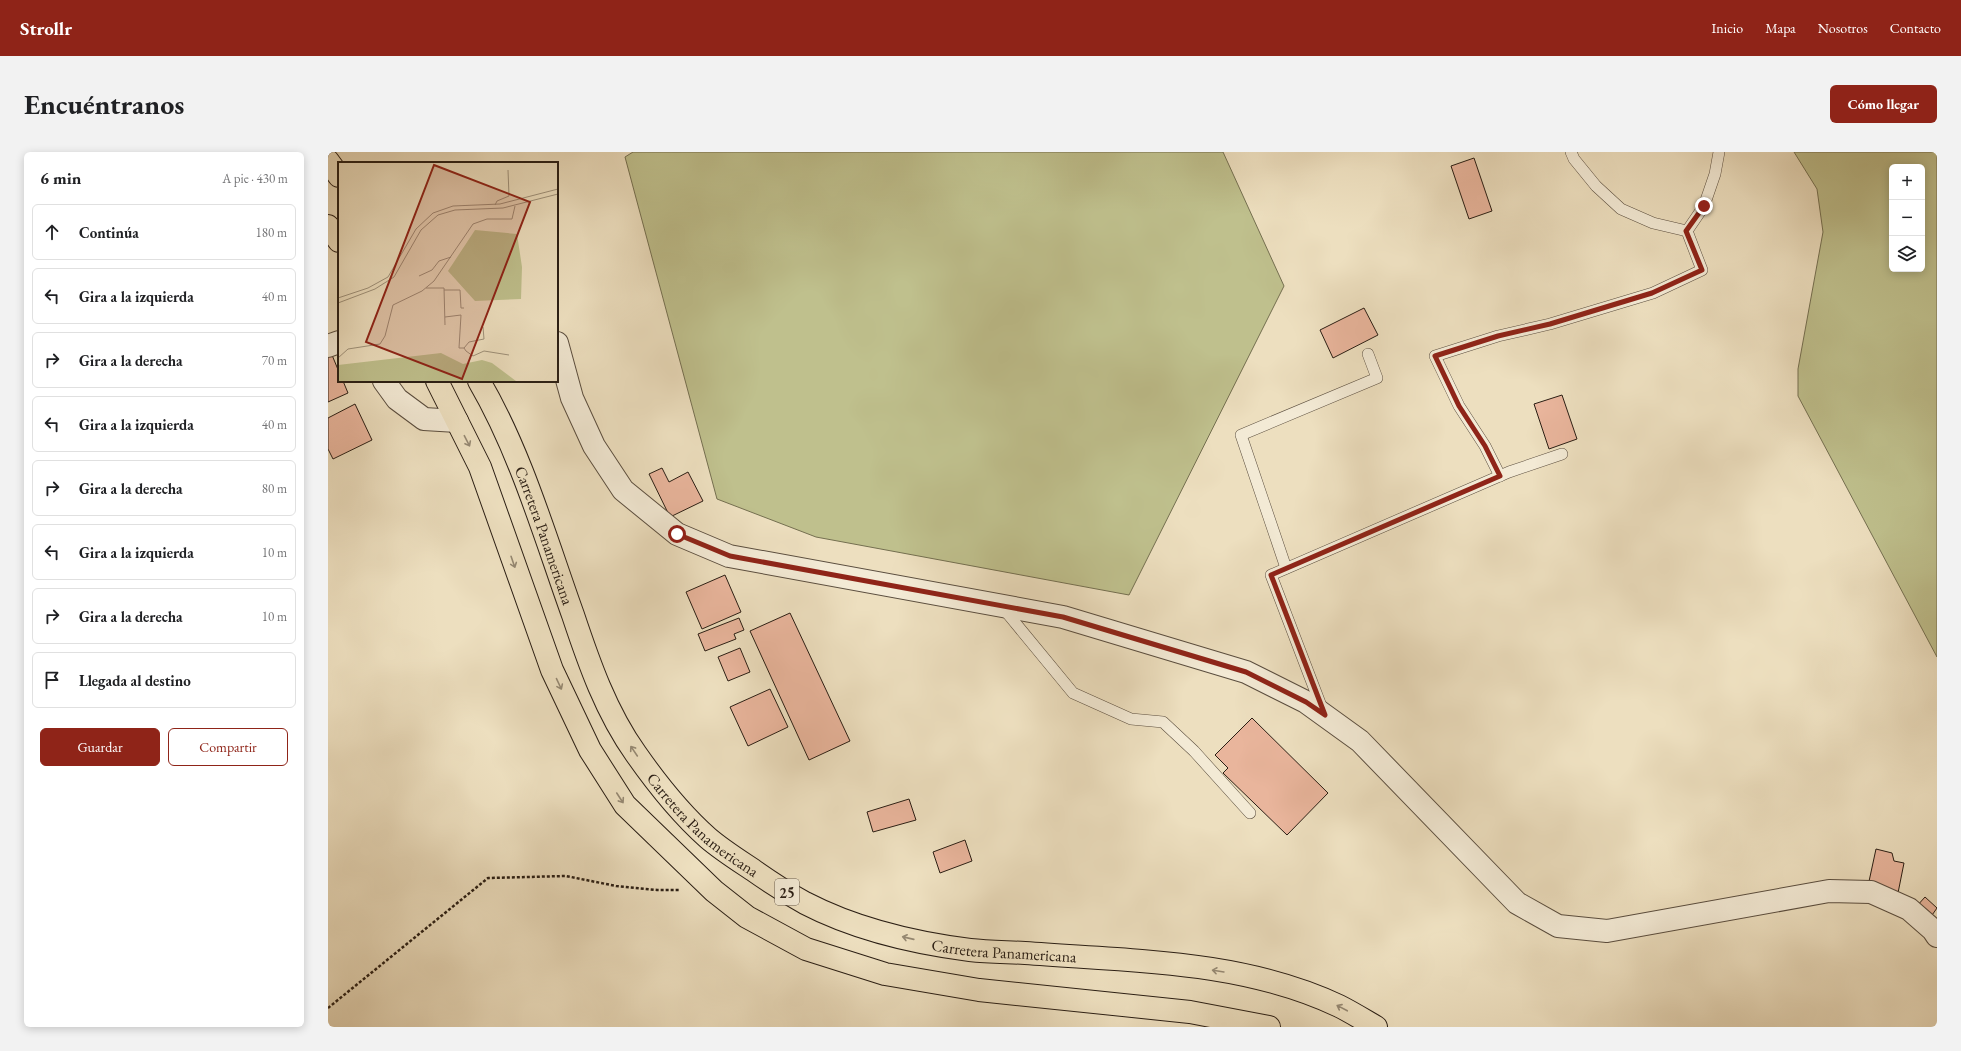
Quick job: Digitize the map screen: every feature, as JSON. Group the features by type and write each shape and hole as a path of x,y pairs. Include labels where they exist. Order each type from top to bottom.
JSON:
{"highway":[{"path":"328,161 338,175"},
{"path":"328,226 338,240"},
{"path":"438,382 480,467 552,670 590,750 625,805 714,890 747,917 806,949 885,974 979,990 1190,1012 1269,1027"},
{"name":"Carretera Panamericana","path":"480,382 490,399 513,451 585,650 617,725 637,756 684,814 710,840 741,862 806,903 843,919 885,933 972,950 1177,964 1259,978 1300,991 1339,1006 1376,1027"}],"street":[{"path":"328,346 338,342"},
{"path":"558,347 572,398 594,446 623,490 677,534 730,556 1063,617 1246,672 1306,702 1360,741 1517,903 1558,926 1607,931 1829,891 1871,892 1909,910 1933,930 1937,936"},
{"path":"385,382 397,399 424,419 457,421"}],"lane":[{"path":"1571,152 1574,159 1596,186 1621,209 1653,223 1686,231"},
{"path":"1686,231 1704,206 1719,152"},
{"path":"1500,476 1485,446 1459,406 1435,356 1498,336 1550,324 1652,293 1702,270 1686,231"},
{"path":"1286,568 1241,435 1377,378 1368,354"},
{"path":"1325,715 1271,575 1500,476 1562,454"},
{"path":"1000,605 1073,693 1131,719 1163,722 1194,751 1250,813"}],"path":[{"path":"328,1008 488,878 566,876 616,886 657,890 714,890"}],"green space":[{"path":"633,152 1223,152 1284,286 1129,595 816,537 717,499 625,157"},
{"path":"1794,152 1937,152 1937,657 1798,396 1798,369 1823,232 1817,189"}],"building":[{"path":"1474,158 1492,211 1469,219 1451,166"},
{"path":"1364,308 1378,335 1333,358 1320,330"},
{"path":"332,355 338,370 338,382 343,382 348,393 328,402 328,356"},
{"path":"1562,395 1577,439 1549,449 1534,404"},
{"path":"355,404 372,440 333,459 328,449 328,418"},
{"path":"662,468 669,482 688,472 703,501 670,517 649,474"},
{"path":"725,575 741,612 702,629 686,592"},
{"path":"790,613 850,741 809,760 750,631"},
{"path":"739,618 744,630 734,634 736,639 705,651 698,634"},
{"path":"740,648 750,672 728,681 718,657"},
{"path":"770,689 788,727 748,746 730,707"},
{"path":"1252,718 1328,793 1287,835 1223,773 1228,768 1215,755"},
{"path":"909,799 916,820 873,832 867,812"},
{"path":"965,840 972,861 940,873 933,852"},
{"path":"1876,849 1892,853 1894,861 1904,863 1898,893 1868,886"},
{"path":"1925,897 1937,908 1930,918 1916,907"}],"route":[{"path":"677,534 730,556 1063,617 1246,672 1306,702 1325,715 1271,575 1500,476 1485,446 1459,406 1435,356 1498,336 1550,324 1652,293 1702,270 1686,231 1704,206"}]}
